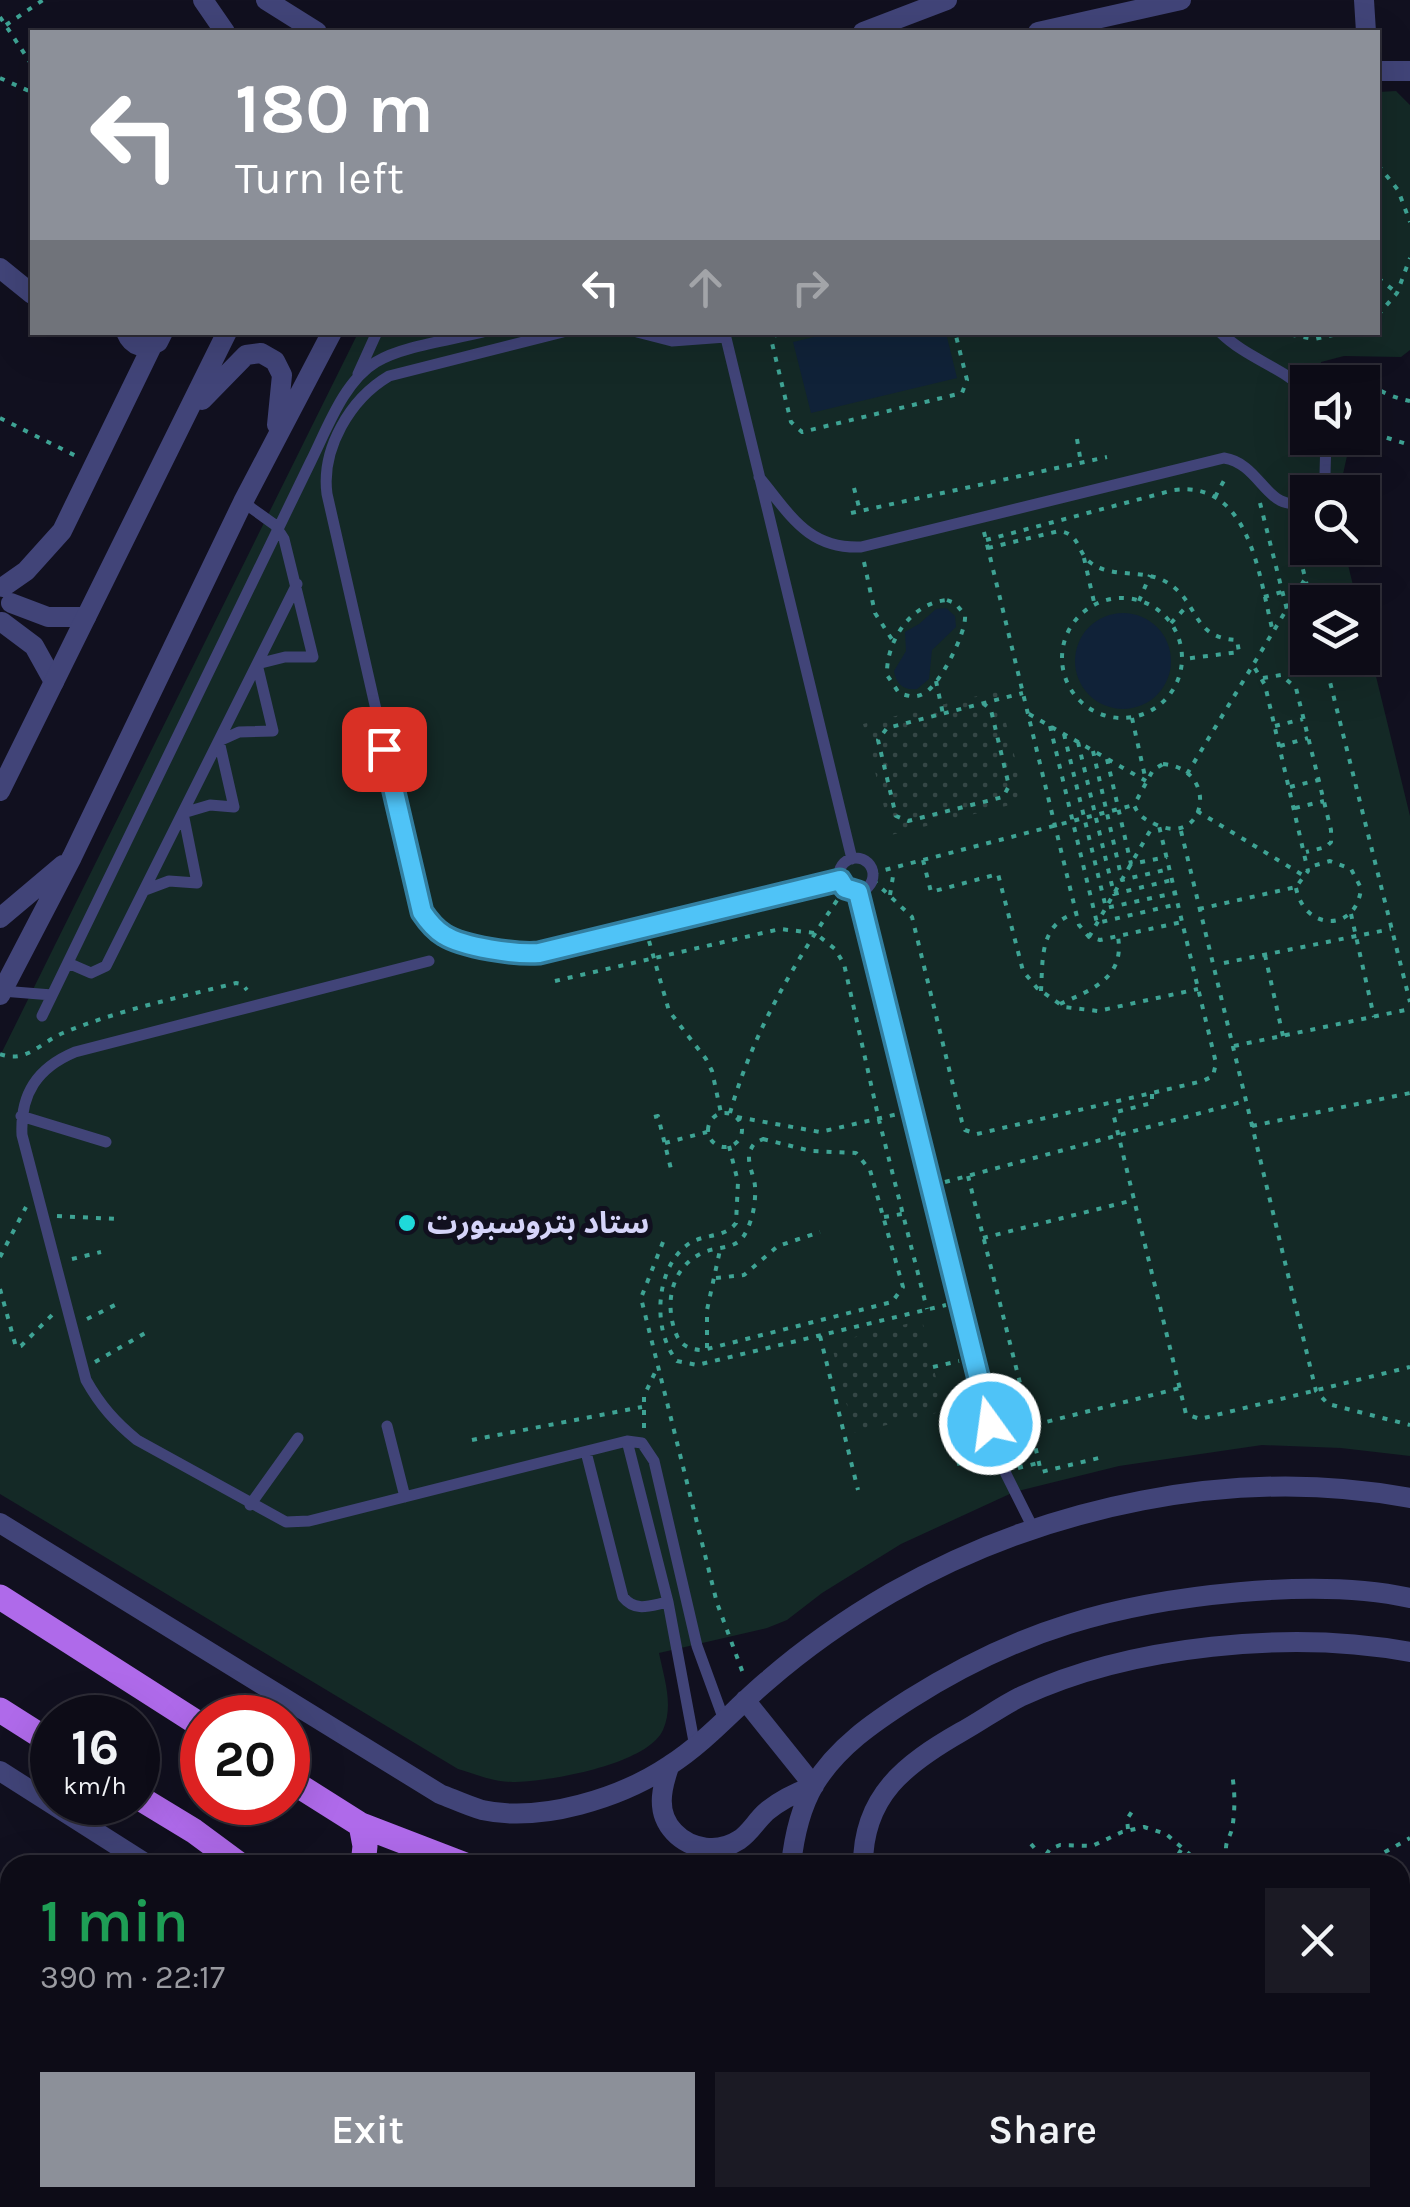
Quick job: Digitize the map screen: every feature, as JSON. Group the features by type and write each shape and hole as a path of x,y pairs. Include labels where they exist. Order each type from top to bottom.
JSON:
{"main road":[{"path":"0,1597 180,1712"},
{"path":"0,1710 30,1729"},
{"path":"310,1794 361,1826 439,1855"},
{"path":"160,1810 226,1855"},
{"path":"361,1826 364,1855"}],"street":[{"path":"204,0 224,30"},
{"path":"266,0 314,30"},
{"path":"868,30 947,0"},
{"path":"1047,30 1181,0"},
{"path":"1364,0 1366,30"},
{"path":"1380,71 1410,71"},
{"path":"0,268 30,292"},
{"path":"128,335 135,344 157,339"},
{"path":"0,791 226,335"},
{"path":"1,993 72,858 243,502 330,335"},
{"path":"3,604 26,571 62,532 157,339"},
{"path":"184,419 234,365 246,355 261,353 275,360 282,374 276,437"},
{"path":"3,604 48,618 86,617"},
{"path":"3,604 54,682"},
{"path":"0,918 72,858"},
{"path":"0,1523 440,1794 483,1810 532,1813 584,1802 631,1786 669,1766 827,1635 889,1594 948,1563 1034,1530 1139,1502 1205,1492 1339,1489 1410,1498"},
{"path":"793,1855 794,1834 814,1786 851,1740 936,1682 999,1651 1070,1624 1207,1596 1345,1590 1410,1598"},
{"path":"864,1855 868,1819 879,1799 909,1767 1019,1698 1065,1680 1139,1660 1206,1648 1268,1643 1377,1646 1410,1652"},
{"path":"748,1697 814,1786"},
{"path":"669,1766 661,1803 666,1820 676,1835 708,1849 726,1847 742,1839 765,1812 814,1786"},
{"path":"0,1771 132,1855"}],"lane":[{"path":"42,1016 311,460 376,335"},
{"path":"354,383 386,356 465,335"},
{"path":"552,335 389,376 368,394 339,431 326,462 326,494 422,912 446,937 530,954 840,880"},
{"path":"649,335 672,341 717,335"},
{"path":"725,335 852,858"},
{"path":"1224,335 1250,357 1290,378"},
{"path":"759,477 811,536 844,548 861,548 1224,458 1242,462 1279,501 1290,501"},
{"path":"243,502 279,530 297,584 313,656 284,657 257,664"},
{"path":"68,962 91,973 106,966 297,584"},
{"path":"219,741 250,730 273,731 257,664"},
{"path":"183,813 210,805 234,808 219,741"},
{"path":"145,890 169,881 197,883 183,813"},
{"path":"852,858 840,869 840,880 845,888 858,892"},
{"path":"852,858 866,862 873,877 858,892"},
{"path":"858,892 990,1424 998,1452 1034,1530"},
{"path":"429,960 75,1052 54,1061 32,1085 21,1116 22,1135 37,1218 83,1369 99,1403 137,1440 275,1518 297,1523 627,1441 642,1443 654,1460 696,1646 724,1720"},
{"path":"1,993 52,996"},
{"path":"21,1116 106,1142"},
{"path":"387,1426 405,1497"},
{"path":"250,1504 298,1438"},
{"path":"627,1441 668,1602 695,1747"},
{"path":"586,1452 624,1598 641,1607 668,1602"}],"path":[{"path":"6,24 43,0"},
{"path":"0,17 30,62"},
{"path":"0,78 30,90"},
{"path":"1380,168 1398,190 1410,222"},
{"path":"1380,313 1397,292 1410,258"},
{"path":"1380,279 1397,292"},
{"path":"775,335 772,343 791,422 802,432 962,393 966,380 956,335"},
{"path":"1293,335 1314,339 1333,335"},
{"path":"1284,373 1338,368 1390,396 1410,401"},
{"path":"0,418 94,465"},
{"path":"1380,436 1410,446"},
{"path":"1077,439 1081,462"},
{"path":"851,513 1107,457"},
{"path":"1251,471 1287,610"},
{"path":"1215,497 1223,484"},
{"path":"854,488 860,511"},
{"path":"986,540 1194,488 1232,510 1247,535 1273,632"},
{"path":"981,518 1080,925 1089,937 1100,940 1182,922"},
{"path":"988,548 1059,531 1074,536 1091,563 1150,575 1176,590 1206,632 1237,640 1239,652 1182,659"},
{"path":"861,548 875,612 893,641"},
{"path":"1081,548 1094,604"},
{"path":"1088,578 1091,563"},
{"path":"1302,565 1307,585"},
{"path":"1139,601 1150,575"},
{"path":"1187,774 1305,579"},
{"path":"1264,597 1282,592"},
{"path":"1121,598 1139,601 1155,608 1178,636 1182,659 1172,693 1154,710 1132,718 1098,714 1079,700 1066,681 1062,658 1066,636 1079,616 1094,604 1121,598"},
{"path":"938,600 955,602 966,615 964,632 936,682 928,692 914,697 893,688 886,667 893,641 909,619 938,600"},
{"path":"1170,623 1189,604"},
{"path":"1200,909 1296,887 1309,867 1262,678 1253,666"},
{"path":"1262,678 1282,675 1292,682 1324,801 1331,842 1306,852"},
{"path":"1233,1046 1374,1017 1410,1005 1328,675"},
{"path":"936,682 943,714"},
{"path":"983,703 991,710 1009,786 1003,797 908,821 896,816 878,740 887,728 983,703 1023,694"},
{"path":"1028,714 1146,781"},
{"path":"1132,718 1146,781"},
{"path":"1275,726 1303,719"},
{"path":"1050,726 1098,922"},
{"path":"1064,734 1106,908"},
{"path":"1280,746 1308,738"},
{"path":"1078,742 1114,894"},
{"path":"1093,750 1122,880"},
{"path":"1107,759 1131,864"},
{"path":"1134,805 1140,817 1180,830 1190,824 1201,790 1187,774 1163,764 1153,770 1134,805 923,860 873,877 912,916 962,1122 968,1132 977,1134 1214,1076 1216,1063 1156,825"},
{"path":"1290,787 1318,780"},
{"path":"1295,808 1324,801"},
{"path":"1196,811 1306,877"},
{"path":"1089,937 1156,825"},
{"path":"1180,830 1316,1390 1328,1404 1410,1425"},
{"path":"1131,864 1166,856"},
{"path":"923,860 931,892 998,874 1020,962 1028,978 1060,1004 1098,1011 1198,989"},
{"path":"1296,887 1300,903 1316,920 1334,920 1351,912 1361,888 1351,868 1330,861 1309,867"},
{"path":"890,895 895,868"},
{"path":"1122,880 1170,869"},
{"path":"1114,894 1172,880"},
{"path":"1106,908 1175,893"},
{"path":"836,901 762,1023 734,1115 742,1130 740,1137 729,1146 716,1144 708,1132 710,1120 721,1113 734,1115 820,1132 902,1114"},
{"path":"1098,922 1178,904"},
{"path":"1351,912 1374,1017"},
{"path":"1041,991 1048,933 1060,920 1076,913"},
{"path":"555,980 780,928 814,933 835,949 844,964 926,1310"},
{"path":"1224,963 1392,928"},
{"path":"1060,1004 1108,978 1119,954 1118,937"},
{"path":"651,949 669,1011 712,1071 721,1113"},
{"path":"1265,955 1283,1036"},
{"path":"0,1054 21,1057 54,1037 99,1018 236,983 245,986 251,1006"},
{"path":"1252,1126 1410,1092"},
{"path":"1152,1093 1152,1103 1115,1113 1186,1414 1195,1420 1410,1367"},
{"path":"930,1186 1246,1101"},
{"path":"654,1116 658,1116 665,1143 671,1168 667,1170"},
{"path":"665,1143 708,1132"},
{"path":"762,1140 810,1151 856,1153 866,1162 903,1280 897,1298 696,1350 680,1340 670,1296 685,1266 702,1253 720,1248 734,1245 746,1232 756,1192 748,1154 753,1145 762,1140"},
{"path":"729,1146 738,1182 736,1223 727,1232 696,1240 683,1248 660,1296 659,1307 672,1355 683,1364 698,1366 960,1301"},
{"path":"968,1176 1041,1472 1103,1457"},
{"path":"983,1238 1134,1200"},
{"path":"0,1256 28,1204 37,1218 118,1218"},
{"path":"884,1217 902,1214"},
{"path":"716,1278 744,1276 784,1242 820,1232"},
{"path":"663,1242 641,1298 717,1603 748,1697"},
{"path":"708,1348 708,1310 720,1248"},
{"path":"54,1264 102,1252"},
{"path":"0,1289 16,1347 52,1314 55,1305"},
{"path":"71,1326 115,1306"},
{"path":"83,1369 147,1332"},
{"path":"820,1336 858,1490"},
{"path":"934,1368 974,1357"},
{"path":"648,1447 642,1407 658,1366"},
{"path":"1030,1423 1180,1388"},
{"path":"472,1440 642,1407"},
{"path":"950,1436 990,1424"},
{"path":"958,1464 998,1452"},
{"path":"1227,1855 1224,1844 1233,1826 1236,1801 1232,1774"},
{"path":"1128,1829 1127,1819 1132,1810"},
{"path":"1045,1855 1060,1844 1092,1846 1128,1829 1166,1834 1189,1855"},
{"path":"1380,1855 1410,1838"},
{"path":"1031,1844 1040,1855"},
{"path":"1178,1855 1181,1850"}],"green space":[{"path":"1396,91 1410,105 1410,350 1401,357 1344,356 1321,365 1290,365 1290,455 1347,455 1343,475 1290,475 1290,565 1348,565 1353,585 1290,585 1290,675 1376,675 1410,816 1410,1456 1262,1445 1119,1466 1014,1492 901,1544 822,1593 787,1620 659,1653 668,1711 663,1730 653,1742 638,1753 595,1769 512,1782 458,1769 0,1494 0,1056 357,335 1380,335 1380,92"},
{"path":"998,691 1026,801 891,835 863,724"},
{"path":"922,1320 944,1411 854,1433 831,1343"}],"water":[{"path":"823,335 946,335 957,378 811,413 793,342"},
{"path":"946,608 955,616 956,627 932,650 929,679 917,689 905,688 894,671 906,651 905,632 936,609"},
{"path":"1123,613 1141,616 1157,627 1168,643 1168,679 1157,695 1141,706 1123,709 1105,706 1089,695 1078,679 1075,661 1078,643 1089,627 1105,616"}],"place":[{"name":"ستاد بتروسبورت","path":"407,1223"}],"route":[{"path":"384,749 416,894 422,912 446,937 530,954 840,880 851,892 858,892 990,1424"}]}
